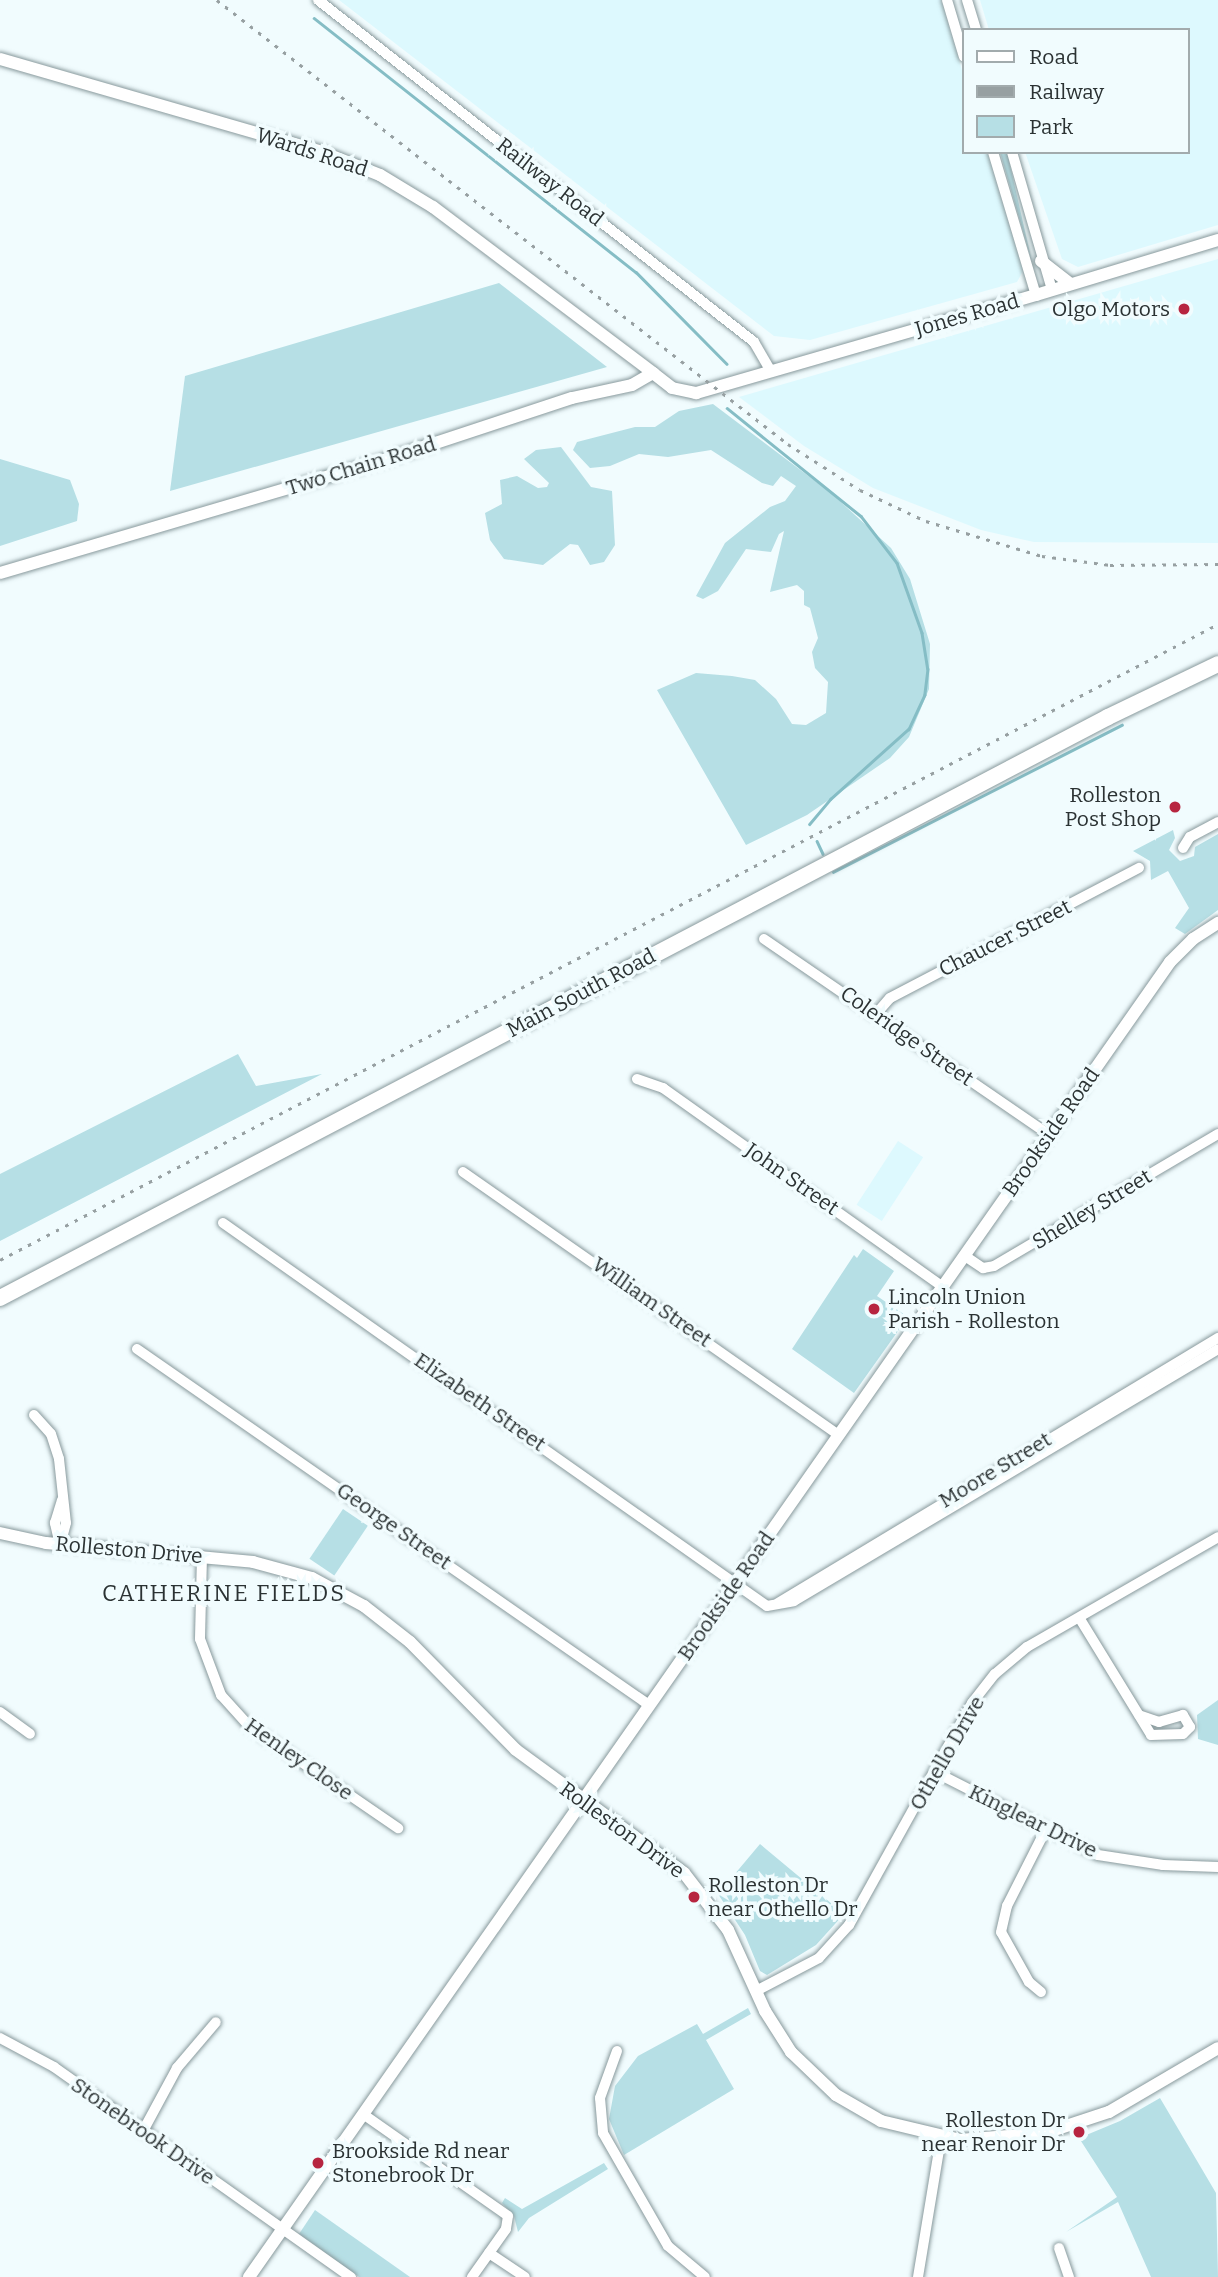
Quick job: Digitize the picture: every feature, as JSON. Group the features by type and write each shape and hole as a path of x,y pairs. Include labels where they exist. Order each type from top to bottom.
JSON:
{"highway":[{"name":"Main South Road","path":"1162,689 1218,655"},
{"name":"Main South Road","path":"0,1298 1162,689 1218,664"}],"street":[{"name":"Railway Road","path":"318,0 754,342 771,372"},
{"path":"947,0 962,50"},
{"path":"967,0 975,28"},
{"name":"Wards Road","path":"0,59 293,143 380,175 433,207 653,373"},
{"path":"994,154 1036,295"},
{"path":"1013,154 1041,261 1052,290"},
{"name":"Jones Road","path":"653,373 683,392 715,388 1218,240"},
{"path":"1041,261 1070,284"},
{"name":"Two Chain Road","path":"0,573 365,466 572,398 636,384 653,373"},
{"path":"1183,848 1190,837 1218,822"},
{"name":"Chaucer Street","path":"876,1014 890,998 1139,869"},
{"name":"Brookside Road","path":"249,2277 1174,957 1216,928"},
{"name":"Coleridge Street","path":"764,939 1049,1135"},
{"name":"John Street","path":"637,1079 663,1088 943,1287"},
{"name":"Shelley Street","path":"964,1256 983,1268 994,1266 1218,1134"},
{"name":"William Street","path":"463,1172 839,1435"},
{"name":"Elizabeth Street","path":"223,1223 735,1583"},
{"name":"Moore Street","path":"775,1606 790,1592 1218,1338"},
{"name":"George Street","path":"137,1349 649,1705"},
{"name":"Moore Street","path":"775,1606 794,1601 1218,1349"},
{"path":"34,1415 57,1450 66,1524 60,1545"},
{"name":"Rolleston Drive","path":"0,1533 60,1545 202,1556 283,1569 364,1606 410,1642 510,1745 658,1851 695,1885 733,1938 756,1991 788,2047 836,2095 881,2121 941,2138 1003,2140 1088,2121 1218,2048"},
{"name":"Othello Drive","path":"756,1991 819,1958 849,1925 972,1703 995,1674 1027,1647 1080,1619 1218,1537"},
{"name":"Henley Close","path":"202,1556 200,1639 221,1695 249,1726 398,1828"},
{"path":"735,1583 764,1605 775,1606"},
{"path":"1080,1619 1139,1715 1156,1738 1183,1734 1189,1729 1183,1714 1158,1722 1139,1715"},
{"path":"0,1712 30,1734"},
{"name":"Kinglear Drive","path":"935,1772 1045,1831 1116,1860 1218,1867"},
{"path":"1041,1992 1023,1973 1001,1932 1007,1906 1045,1831"},
{"path":"143,2131 177,2068 216,2022"},
{"name":"Stonebrook Drive","path":"0,2038 54,2067 351,2277"},
{"path":"617,2051 600,2098 603,2133 668,2246 705,2277"},
{"path":"363,2114 508,2216 508,2226 472,2277"},
{"path":"918,2277 941,2138"},
{"path":"1059,2248 1069,2277"},
{"path":"489,2253 525,2277"}],"shaded area":[{"path":"339,0 941,0 962,70 962,154 988,154 1023,271 1017,282 810,340 774,336"},
{"path":"980,0 1218,0 1218,225 1078,267 1062,259 1026,154 1190,154 1190,28 988,28"},
{"path":"1218,259 1218,543 1034,542 981,530 873,488 804,446 739,397"},
{"path":"898,1141 923,1157 882,1221 857,1205"}],"green space":[{"path":"1001,154 1007,154 1032,262"},
{"path":"499,283 607,367 170,491 185,376"},
{"path":"713,404 831,493 891,548 910,579 930,644 929,689 909,737 890,758 807,815 746,845 657,690 696,673 732,676 755,680 776,699 792,724 806,725 826,713 828,682 815,668 812,652 818,638 810,608 804,605 804,591 797,585 770,592 784,531 779,534 771,552 746,549 718,591 703,599 696,596 725,543 770,507 785,501 796,486 781,476 773,486 762,483 711,450 668,457 639,454 610,466 590,468 573,450 577,442 635,427 655,427 679,411"},
{"path":"561,447 591,487 612,491 615,545 604,562 590,565 578,545 570,544 543,565 504,559 490,540 485,513 502,504 500,480 517,476 538,488 547,487 549,483 524,459 536,450"},
{"path":"0,459 70,480 79,504 77,521 0,546"},
{"path":"1173,830 1175,838 1169,850 1180,861 1194,856 1195,847 1218,834 1218,910 1185,934 1175,928 1189,908 1168,871 1151,880 1150,861 1133,851"},
{"path":"238,1054 256,1086 322,1074 0,1241 0,1174"},
{"path":"863,1249 894,1271 877,1296 908,1317 854,1393 792,1349 854,1255 857,1258"},
{"path":"343,1509 368,1526 334,1576 309,1559"},
{"path":"1218,1700 1218,1745 1198,1739 1197,1715"},
{"path":"760,1844 844,1914 816,1945 767,1975 760,1971 745,1935 718,1894"},
{"path":"748,2008 751,2014 706,2040 734,2089 624,2155 609,2119 615,2086 638,2056 697,2024 703,2034"},
{"path":"1160,2098 1216,2193 1218,2277 1151,2277 1118,2202 1066,2232 1117,2197 1079,2138 1120,2121"},
{"path":"604,2163 608,2169 529,2218 518,2232 514,2216 502,2203 505,2198 522,2209"},
{"path":"315,2210 410,2277 359,2277 299,2234"}],"waterway":[{"path":"314,18 636,272 727,364"},
{"path":"727,408 861,516 897,563 922,633 928,669 925,695 909,729 831,799 810,824"},
{"path":"833,872 1122,725"},
{"path":"817,841 823,854"}],"railway":[{"path":"217,0 788,444 860,490 926,521 1042,556 1110,565 1218,564"},
{"path":"0,1260 1218,624"}],"place":[{"name":"Olgo Motors","path":"1184,309"},
{"name":"Rolleston Post Shop","path":"1175,807"},
{"name":"Lincoln Union Parish - Rolleston","path":"874,1309"},
{"name":"Rolleston Dr near Othello Dr","path":"694,1897"},
{"name":"Rolleston Dr near Renoir Dr","path":"1079,2132"},
{"name":"Brookside Rd near Stonebrook Dr","path":"318,2163"}],"district":[{"name":"CATHERINE FIELDS","path":"224,1593"}]}
